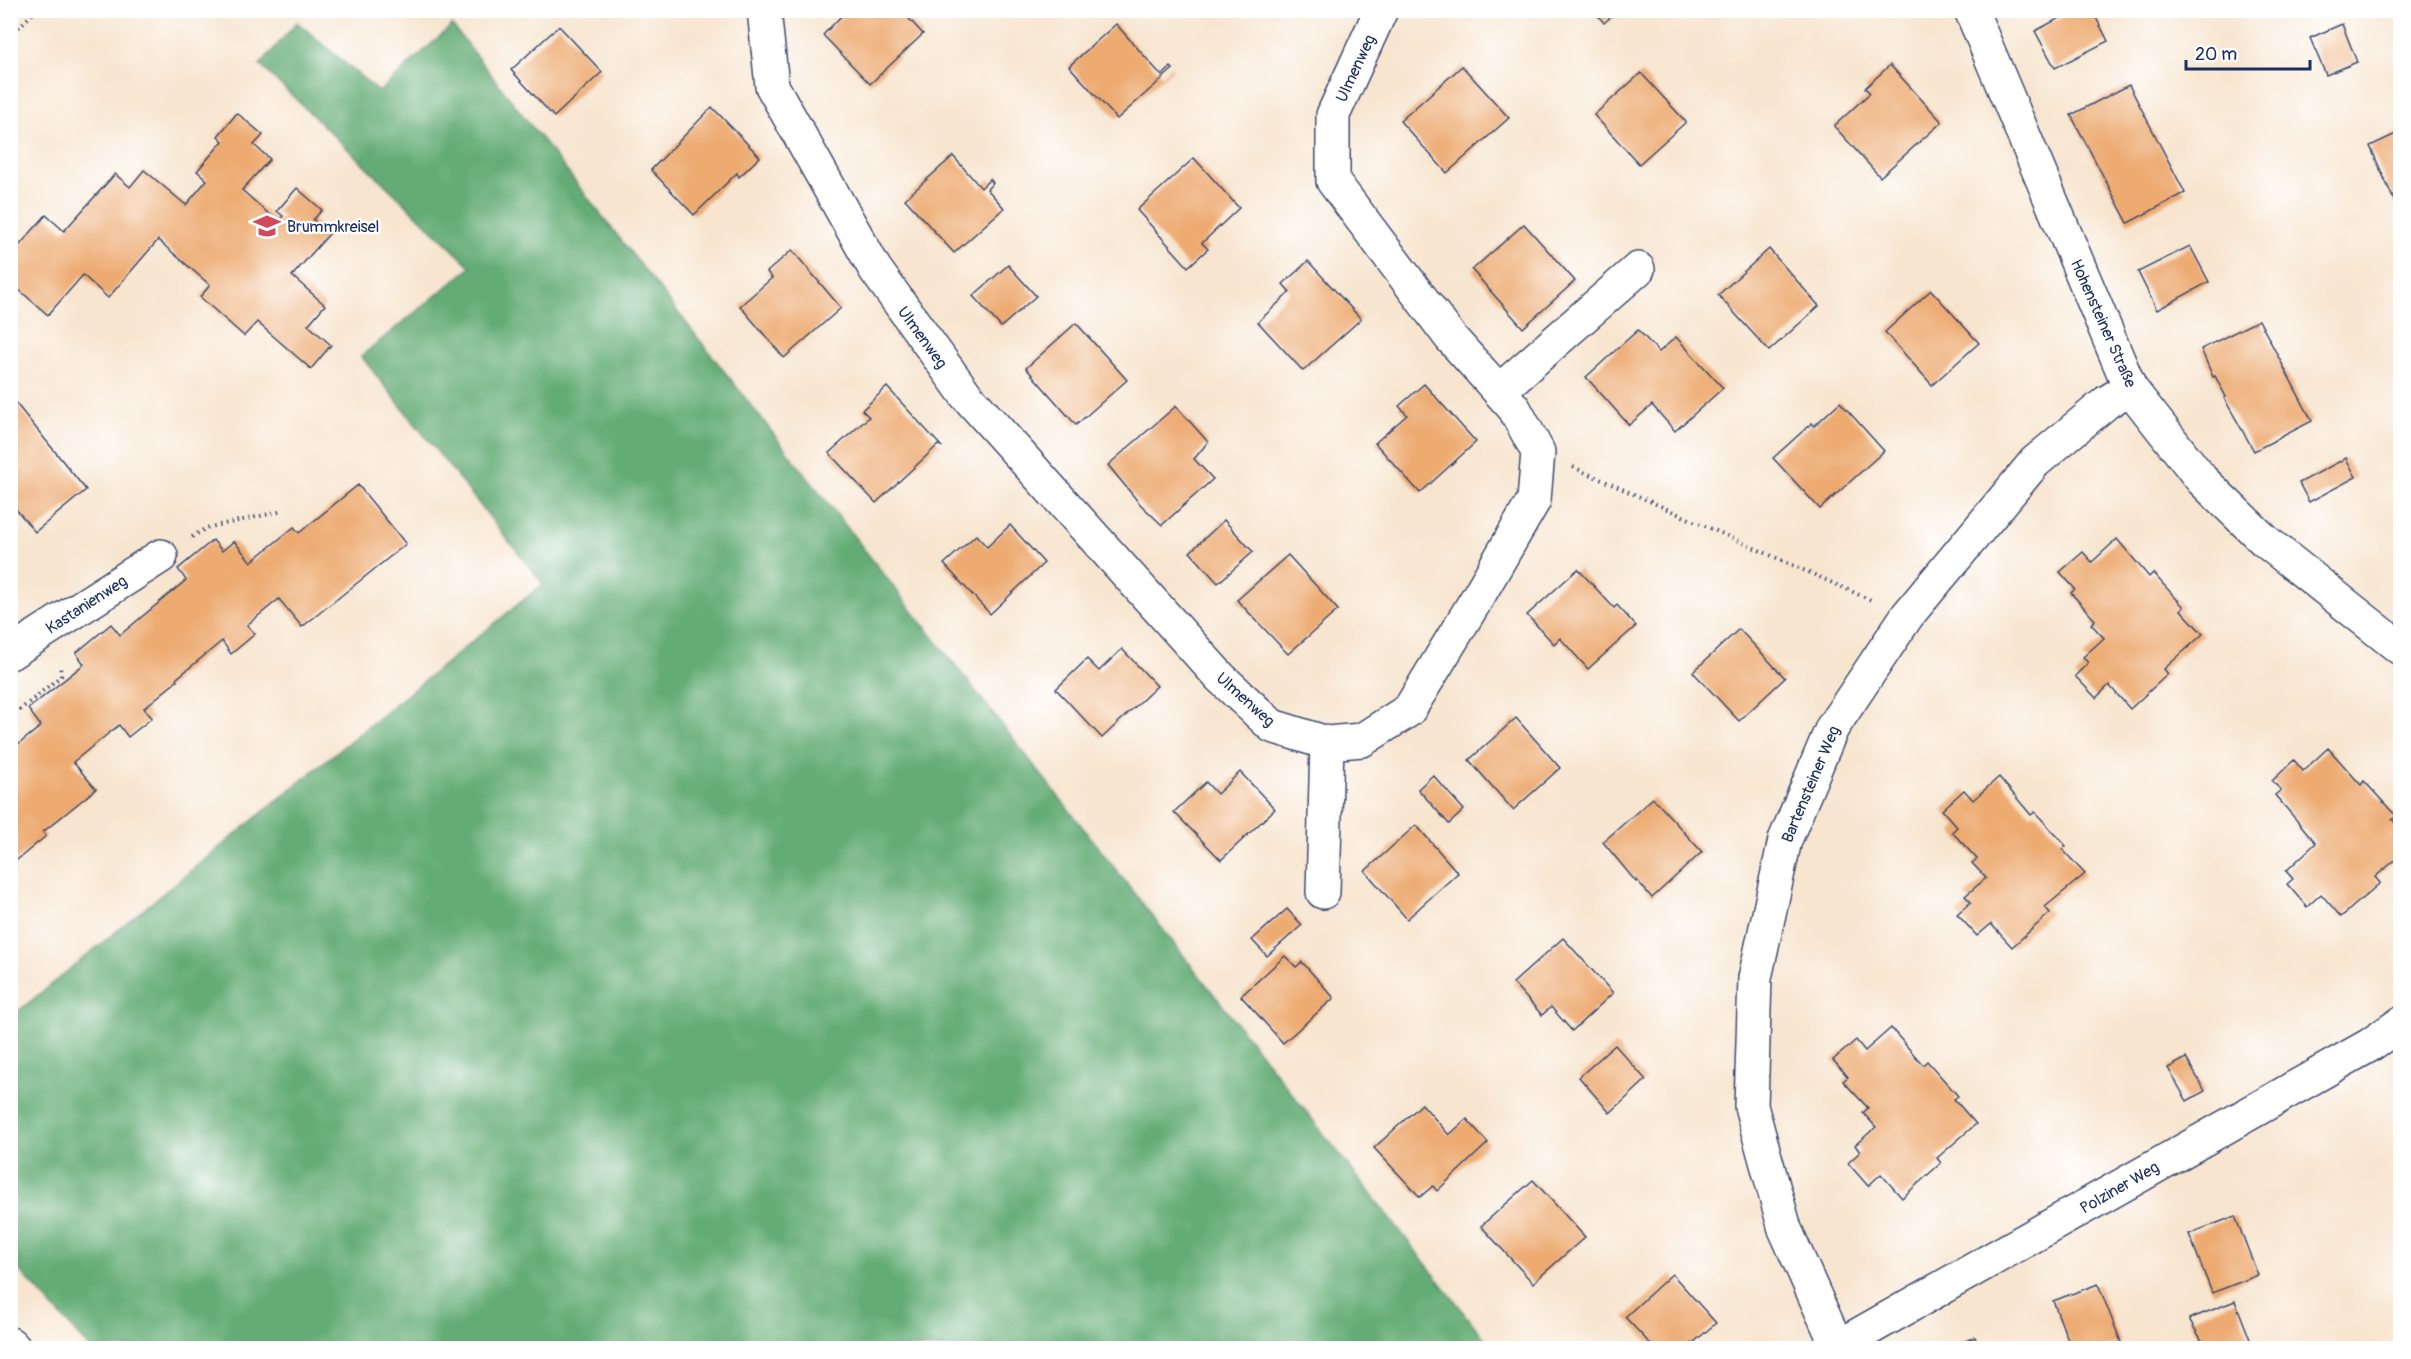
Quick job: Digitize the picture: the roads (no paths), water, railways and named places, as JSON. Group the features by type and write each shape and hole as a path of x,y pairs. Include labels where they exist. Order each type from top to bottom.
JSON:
{"street":[{"name":"Ulmenweg","path":"764,10 772,86 875,269 966,396 1220,677 1272,726 1327,743 1362,740 1409,710 1533,500 1538,452 1514,408 1451,338 1333,181 1334,115 1381,10"},
{"name":"Hohensteiner Straße","path":"1971,10 2130,388 2202,480 2256,532 2400,648"},
{"path":"1499,391 1638,269"},
{"name":"Bartensteiner Weg","path":"1837,1348 1785,1229 1751,1106 1755,978 1785,840 1832,728 1907,616 2035,462 2107,402 2130,388"},
{"name":"Kastanienweg","path":"10,652 161,556"},
{"path":"1323,892 1327,743"},
{"name":"Polziner Weg","path":"1837,1348 2370,1045 2400,1024"},
{"path":"10,1344 14,1348"}],"place":[{"name":"Brummkreisel","path":"267,226"}]}
